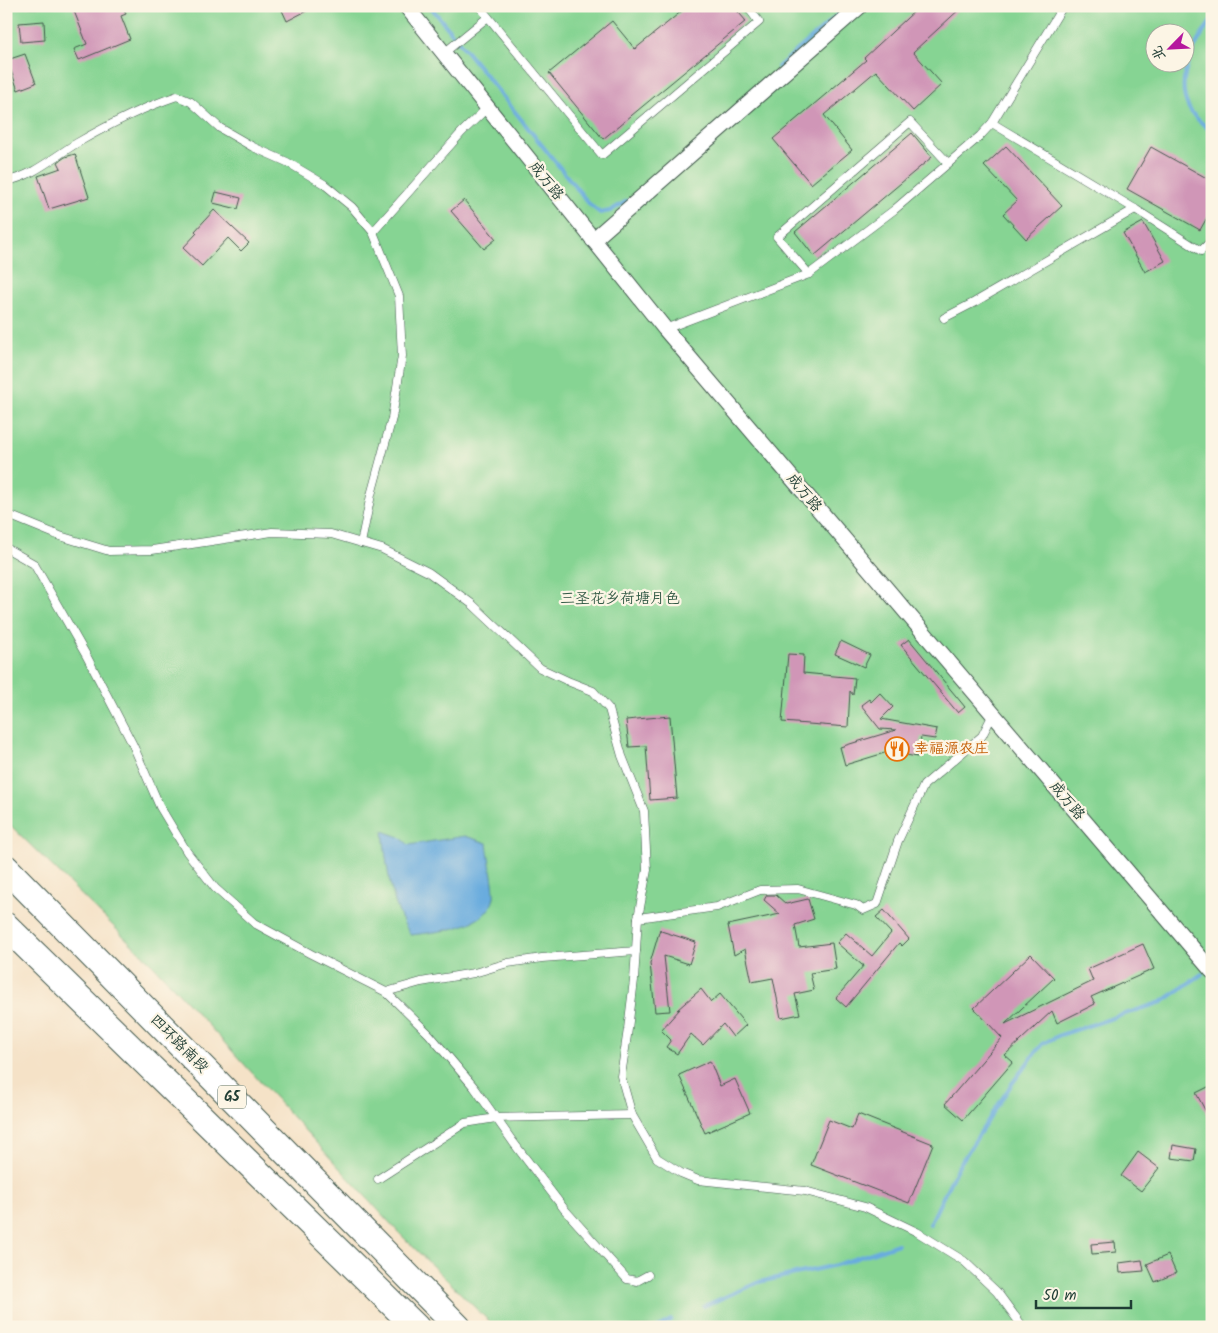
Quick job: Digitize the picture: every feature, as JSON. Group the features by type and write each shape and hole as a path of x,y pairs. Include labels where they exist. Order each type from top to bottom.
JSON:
{"highway":[{"path":"6,856 60,923"},
{"name":"四环路南段","path":"6,868 458,1327"},
{"name":"G5","path":"10,931 416,1327"}],"street":[{"name":"成万路","path":"406,6 665,329 1212,971"},
{"path":"593,240 860,6"}],"lane":[{"path":"479,6 602,155 759,22 747,6"},
{"path":"665,329 809,274 894,210 980,136 992,123 1063,6"},
{"path":"444,53 488,17"},
{"path":"6,181 18,179 78,143 152,105 177,96 191,102 220,128 253,147 287,162 324,184 352,207 373,232 399,296 402,356 392,418 371,495 361,543"},
{"path":"373,232 462,132 487,108"},
{"path":"809,274 777,237 910,122 948,164"},
{"path":"992,123 1135,209 1200,251 1212,240"},
{"path":"944,318 1135,209"},
{"path":"6,514 60,536 109,551 152,550 272,532 331,534 382,549 428,572 472,604 540,668 593,691 609,709 622,756 644,811 647,870 638,918 628,1028 621,1076 632,1115 657,1158 681,1173 698,1180 805,1190 865,1207 917,1232 964,1261 998,1292 1023,1327"},
{"path":"6,548 34,564 86,655 133,745 160,807 186,852 215,888 254,923 386,992 430,1034 474,1087 565,1210 627,1279 637,1281 648,1275"},
{"path":"638,918 717,907 760,890 798,889 856,905 863,910 877,904 898,841 924,785 982,736 993,714"},
{"path":"386,992 421,982 474,972 508,963 542,958 636,951"},
{"path":"378,1179 465,1123 496,1118 632,1115"}],"green space":[{"name":"三圣花乡荷塘月色","path":"6,6 1212,6 1212,1327 495,1327 401,1235 154,966 6,821"}],"water":[{"path":"383,831 400,837 409,845 465,836 487,843 494,892 490,907 482,916 472,922 447,930 411,935 398,911 394,898 388,872"}],"building":[{"path":"72,6 123,6 126,14 121,16 130,39 79,60 74,49 87,44"},
{"path":"280,6 316,6 287,21"},
{"path":"688,6 733,6 746,21 603,139 549,73 612,21 635,49"},
{"path":"920,6 963,6 913,52 942,84 913,111 876,71 824,115 852,150 811,184 773,139 866,60 864,58"},
{"path":"44,21 45,40 21,42 19,23"},
{"path":"25,54 36,83 18,90 7,60"},
{"path":"912,133 932,157 814,256 795,232"},
{"path":"1006,146 1062,206 1026,239 1003,214 1017,201 984,166"},
{"path":"1151,147 1212,181 1212,209 1200,230 1127,189"},
{"path":"75,154 89,197 49,209 38,176 61,168 58,162 65,157"},
{"path":"216,192 241,198 238,209 213,203"},
{"path":"464,200 496,239 484,249 451,211"},
{"path":"214,210 249,243 241,251 228,238 202,266 183,248"},
{"path":"1143,222 1165,261 1145,272 1123,233"},
{"path":"909,639 965,707 958,713 901,645"},
{"path":"841,641 870,655 864,667 835,654"},
{"path":"788,654 804,655 803,673 855,678 853,695 850,691 848,727 782,722"},
{"path":"880,693 893,707 881,719 937,729 935,739 921,737 917,757 901,754 900,761 889,759 891,751 845,765 840,747 896,730 880,729 861,705 869,699 871,702"},
{"path":"670,716 677,798 650,800 646,746 629,747 626,720"},
{"path":"767,895 776,895 786,904 808,899 814,919 795,925 799,947 832,943 836,969 810,973 814,990 795,994 800,1014 781,1018 773,978 752,982 745,949 734,955 728,925 780,914 764,900"},
{"path":"884,910 909,939 902,946 899,943 846,1007 836,998 864,965 837,943 846,933 872,956 891,933 876,917"},
{"path":"660,929 661,931 696,942 689,964 664,956 670,1011 655,1012 650,963"},
{"path":"1143,944 1154,969 1091,997 1095,1004 1057,1023 1052,1011 1005,1055 1013,1062 963,1120 945,1104 1002,1038 974,1008 1031,954 1054,978 1005,1024 1093,981 1088,969"},
{"path":"701,989 711,1002 720,994 746,1025 733,1037 723,1024 703,1045 691,1034 677,1054 666,1047 671,1040 661,1030 680,1009 677,1010"},
{"path":"710,1061 720,1086 735,1079 750,1113 705,1133 679,1075"},
{"path":"1212,1085 1212,1123 1196,1093"},
{"path":"858,1114 933,1144 909,1203 811,1165 829,1120 852,1129"},
{"path":"1173,1145 1196,1149 1194,1161 1171,1158"},
{"path":"1138,1152 1159,1168 1141,1191 1121,1176"},
{"path":"1115,1242 1116,1252 1092,1254 1091,1244"},
{"path":"1168,1255 1176,1273 1155,1282 1147,1264"},
{"path":"1142,1260 1144,1271 1120,1273 1119,1263"}],"waterway":[{"path":"430,6 590,205 600,213 610,211 627,201"},
{"path":"778,67 848,6"},
{"path":"1212,20 1192,52 1184,77 1186,102 1192,113 1212,132"},
{"path":"930,1224 956,1170 1011,1085 1042,1044 1060,1035 1162,1002 1202,974"},
{"path":"704,1306 759,1282 836,1265 898,1244"},
{"path":"658,1327 671,1320"}],"place":[{"name":"幸福源农庄","path":"897,749"}]}
